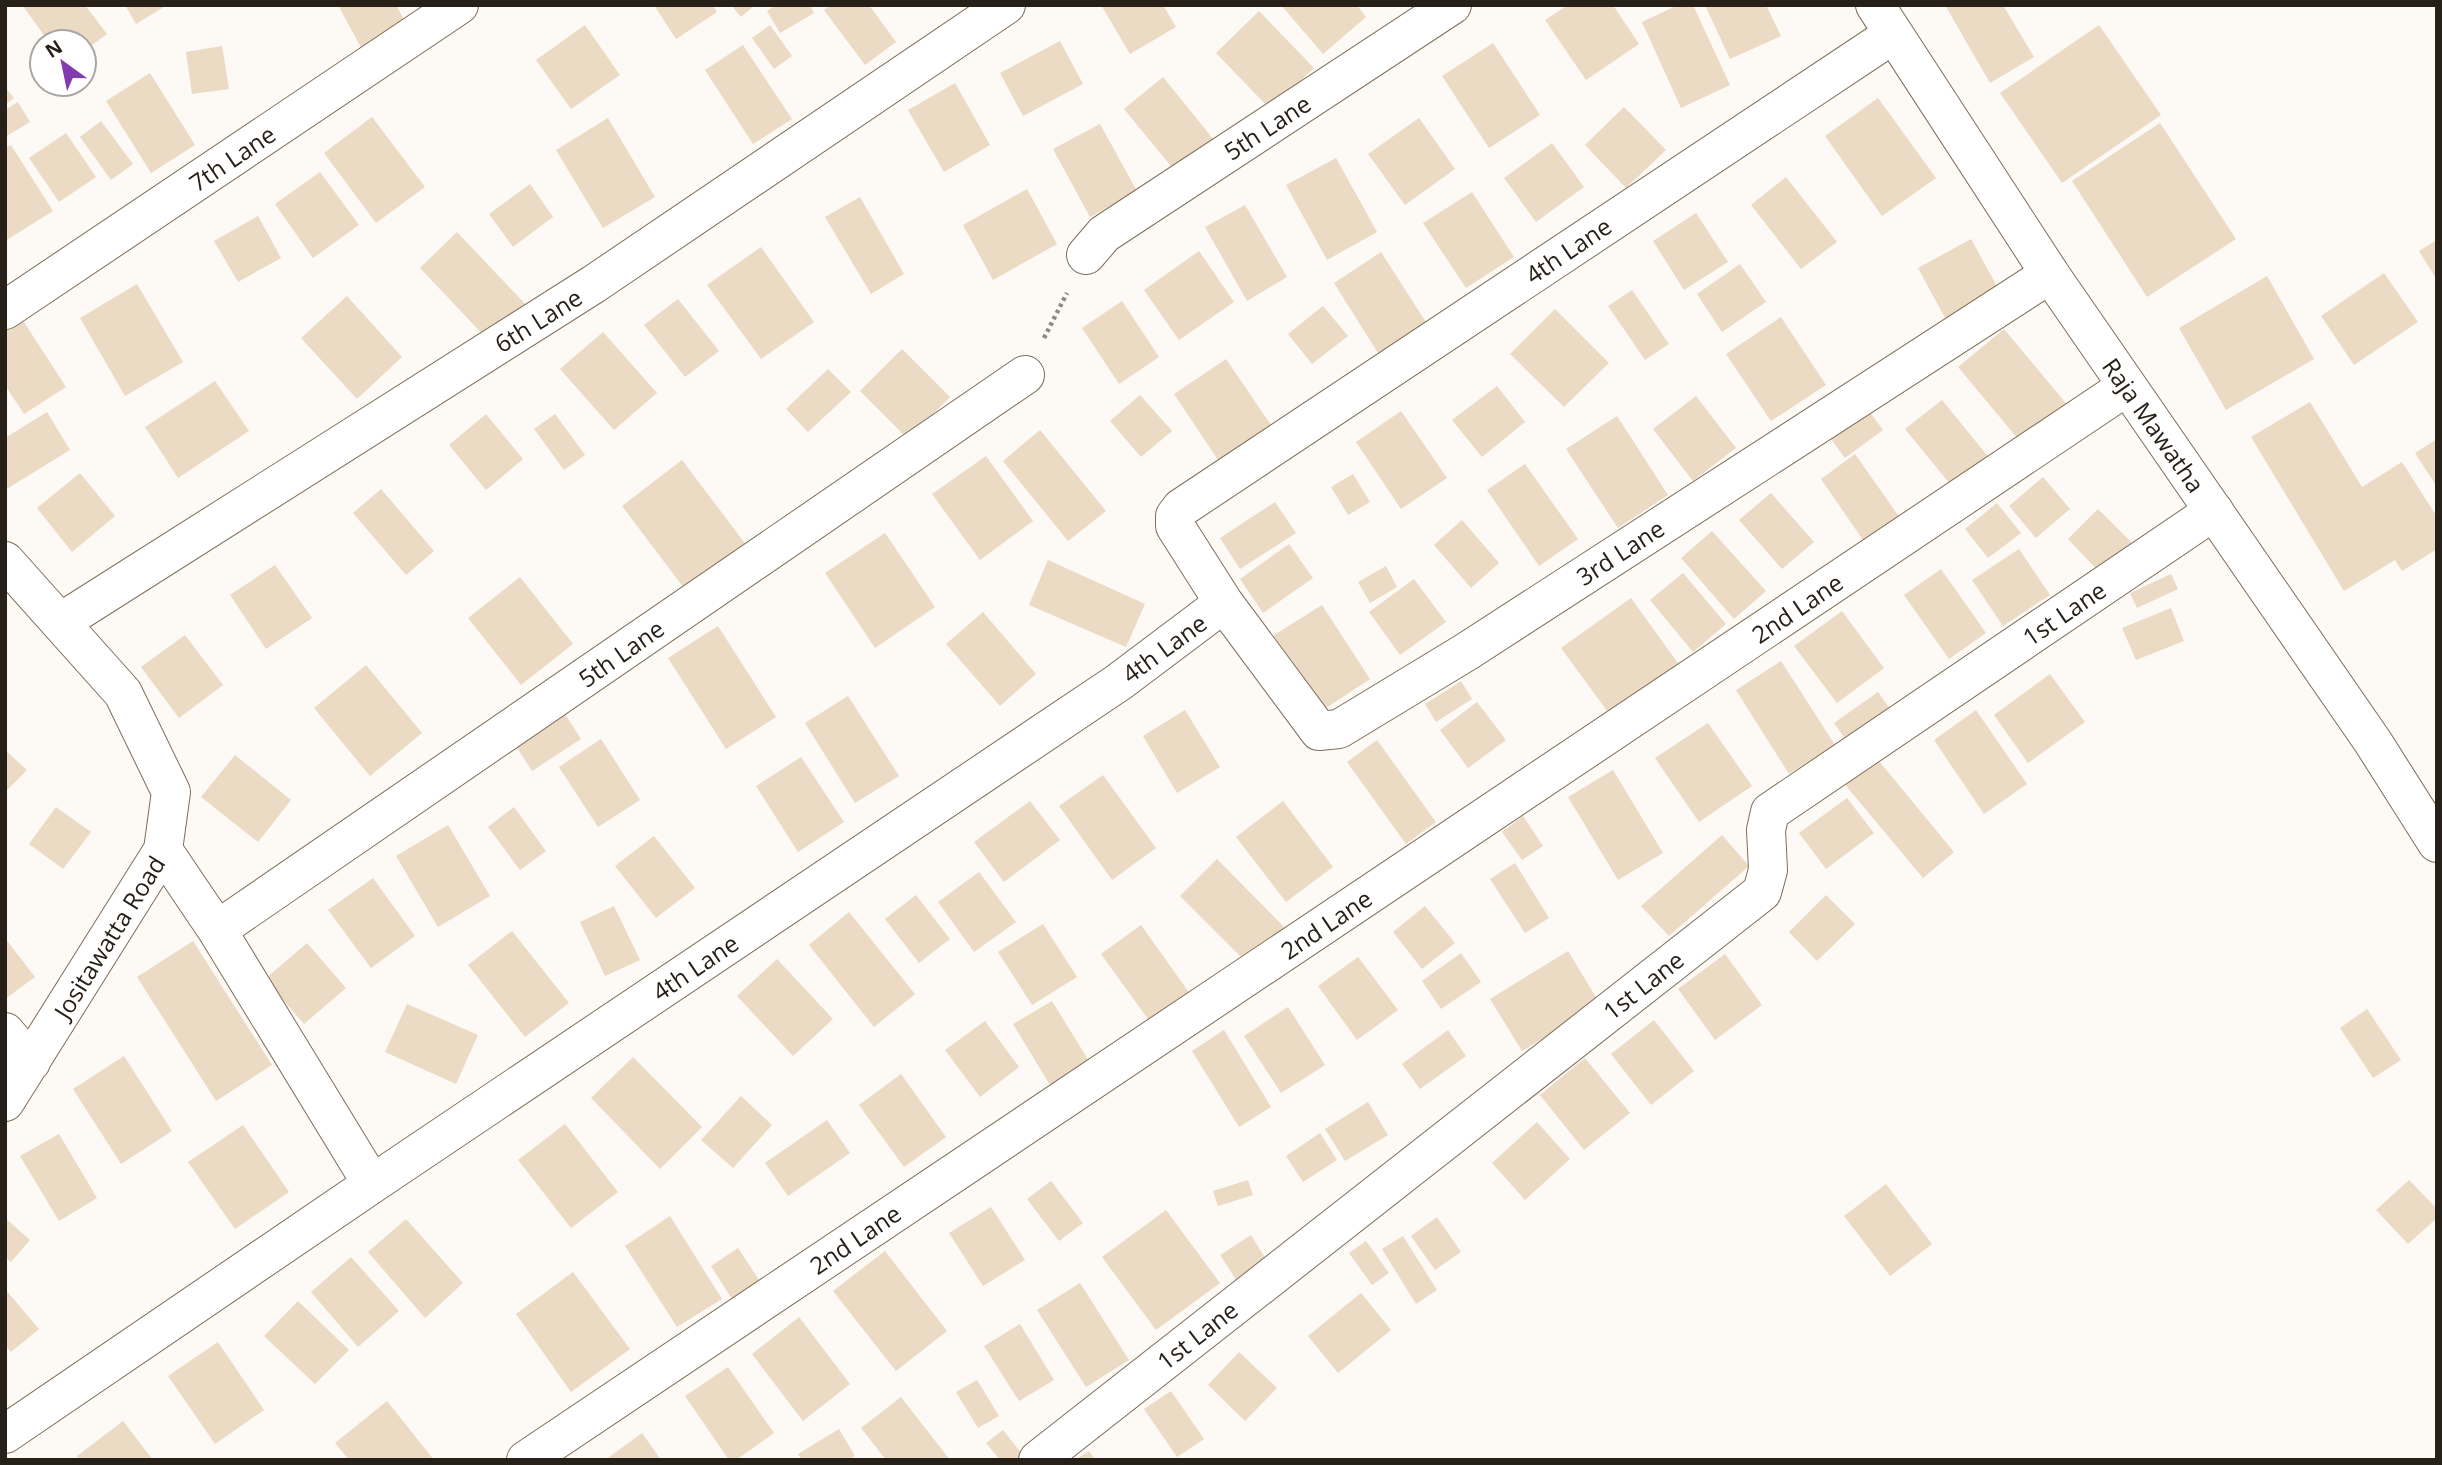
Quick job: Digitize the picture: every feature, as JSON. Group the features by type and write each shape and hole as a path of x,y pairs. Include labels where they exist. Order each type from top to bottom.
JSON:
{"street":[{"name":"7th Lane","path":"5,310 459,5"},
{"name":"6th Lane","path":"61,622 594,284 1006,5"},
{"name":"5th Lane","path":"1086,255 1104,234 1452,5"},
{"name":"Raja Mawatha","path":"1883,20 2049,274 2372,742 2437,843"},
{"name":"4th Lane","path":"5,1434 1119,682 1224,603 1175,526 1175,516 1181,508 1883,20"},
{"name":"3rd Lane","path":"1224,603 1319,731 1339,729 1466,652 2049,274"},
{"name":"5th Lane","path":"217,930 1025,375"},
{"name":"2nd Lane","path":"526,1460 2126,387"},
{"name":"1st Lane","path":"1038,1460 1762,892 1768,870 1766,830 1770,812 2214,511"},
{"name":"Jositawatta Road","path":"5,561 123,693 171,792 163,850 5,1102"},
{"path":"163,850 217,930 372,1184"},
{"path":"5,1032 31,1062"}],"path":[{"path":"1025,375 1086,255"}],"building":[{"path":"22,5 85,5 107,34 98,41 98,28 39,28"},
{"path":"125,5 167,5 136,24"},
{"path":"338,5 396,5 409,29 364,53"},
{"path":"654,5 712,5 717,12 676,39"},
{"path":"731,5 755,5 741,17"},
{"path":"776,5 810,5 814,13 780,33 767,11"},
{"path":"831,5 869,5 896,42 865,65 824,10"},
{"path":"1101,5 1163,5 1176,27 1130,54"},
{"path":"1281,5 1357,5 1366,17 1323,54"},
{"path":"1568,5 1613,5 1639,44 1586,80 1545,20"},
{"path":"1678,5 1693,5 1730,85 1681,108 1642,22"},
{"path":"1705,5 1766,5 1781,36 1730,59"},
{"path":"1945,5 2003,5 2034,57 1990,83"},
{"path":"1259,11 1314,68 1270,109 1216,53"},
{"path":"585,25 620,75 571,109 536,60"},
{"path":"770,25 792,56 774,69 752,38"},
{"path":"2099,25 2161,115 2062,183 2000,93"},
{"path":"1060,41 1083,84 1023,116 1000,73"},
{"path":"1493,43 1540,115 1489,148 1442,76"},
{"path":"743,45 792,119 753,144 705,70"},
{"path":"222,46 229,89 192,94 186,52"},
{"path":"150,73 195,145 151,173 106,101"},
{"path":"1163,77 1214,140 1175,171 1124,109"},
{"path":"955,83 990,145 944,172 908,110"},
{"path":"5,87 14,98 5,105"},
{"path":"1878,98 1936,178 1882,216 1825,136"},
{"path":"18,102 30,122 5,137 5,110"},
{"path":"1624,107 1666,150 1626,188 1585,145"},
{"path":"372,117 425,187 376,223 324,153"},
{"path":"608,118 655,197 603,228 556,150"},
{"path":"1419,118 1455,169 1405,205 1368,154"},
{"path":"101,121 133,164 111,180 80,137"},
{"path":"2160,123 2236,239 2147,297 2072,181"},
{"path":"1100,124 1137,191 1090,217 1053,149"},
{"path":"66,133 96,177 59,202 29,158"},
{"path":"1552,143 1584,187 1536,222 1504,178"},
{"path":"11,145 53,211 5,241 5,148"},
{"path":"1336,158 1377,232 1327,260 1286,185"},
{"path":"320,172 359,225 313,258 275,204"},
{"path":"1786,177 1837,242 1801,269 1751,205"},
{"path":"530,184 553,217 513,247 489,214"},
{"path":"1027,189 1057,244 993,280 963,225"},
{"path":"1472,192 1514,257 1466,288 1423,223"},
{"path":"860,197 904,274 871,294 825,217"},
{"path":"1245,205 1287,277 1247,301 1205,227"},
{"path":"1696,213 1728,262 1684,290 1653,241"},
{"path":"258,216 281,258 238,282 214,241"},
{"path":"457,232 528,307 490,342 420,268"},
{"path":"1971,239 2003,297 1950,327 1918,268"},
{"path":"2437,240 2437,280 2419,251"},
{"path":"761,247 814,322 761,359 707,285"},
{"path":"1199,251 1234,302 1179,340 1144,290"},
{"path":"1381,252 1431,330 1383,361 1334,283"},
{"path":"1740,264 1766,302 1722,332 1697,294"},
{"path":"2384,273 2418,322 2354,365 2321,316"},
{"path":"2267,276 2314,359 2226,410 2179,328"},
{"path":"137,284 183,362 125,396 80,318"},
{"path":"1632,290 1669,344 1645,360 1608,306"},
{"path":"347,296 402,357 357,399 301,338"},
{"path":"678,299 719,351 685,377 644,325"},
{"path":"1122,301 1159,357 1119,384 1082,328"},
{"path":"1323,306 1348,336 1312,364 1288,334"},
{"path":"1555,309 1609,363 1564,407 1510,354"},
{"path":"1781,317 1826,385 1771,421 1726,354"},
{"path":"22,319 66,387 24,414 5,385 5,330"},
{"path":"2004,329 2074,413 2028,451 1958,367"},
{"path":"603,332 657,393 614,430 560,369"},
{"path":"902,349 950,397 908,439 860,391"},
{"path":"1226,359 1275,431 1222,466 1174,394"},
{"path":"828,369 851,392 808,432 786,409"},
{"path":"215,381 249,431 178,478 145,427"},
{"path":"1497,386 1525,422 1482,457 1452,420"},
{"path":"1140,395 1172,431 1141,457 1110,421"},
{"path":"1696,396 1736,448 1693,481 1653,429"},
{"path":"1942,400 1995,465 1959,495 1905,429"},
{"path":"2310,402 2362,487 2402,462 2437,517 2437,549 2402,571 2395,560 2344,591 2251,437"},
{"path":"1401,411 1447,478 1401,509 1356,442"},
{"path":"1869,411 1883,430 1845,458 1831,439"},
{"path":"47,412 70,450 5,490 5,438"},
{"path":"486,414 523,459 486,490 449,445"},
{"path":"555,414 585,455 564,470 534,429"},
{"path":"1617,416 1668,495 1618,528 1566,449"},
{"path":"1040,430 1106,511 1068,541 1003,461"},
{"path":"2437,439 2437,487 2415,453"},
{"path":"1855,454 1900,518 1865,543 1821,479"},
{"path":"986,456 1033,521 980,560 932,494"},
{"path":"682,460 747,546 687,592 622,506"},
{"path":"1525,464 1578,539 1539,566 1487,490"},
{"path":"80,473 115,516 72,552 37,508"},
{"path":"1353,474 1370,502 1348,515 1331,487"},
{"path":"2043,477 2070,509 2036,538 2009,506"},
{"path":"381,489 434,551 406,575 353,513"},
{"path":"1771,493 1814,542 1782,569 1739,520"},
{"path":"1275,502 1296,533 1240,569 1220,538"},
{"path":"1997,503 2021,533 1988,558 1965,529"},
{"path":"2098,509 2132,543 2101,574 2068,539"},
{"path":"1462,520 1499,563 1471,588 1434,545"},
{"path":"1712,531 1766,591 1734,619 1681,558"},
{"path":"885,533 935,607 875,648 825,573"},
{"path":"1289,544 1313,578 1263,613 1240,579"},
{"path":"2019,549 2050,595 2003,626 1972,580"},
{"path":"1048,560 1145,604 1126,647 1029,605"},
{"path":"275,565 312,618 266,649 230,595"},
{"path":"1386,566 1397,587 1370,603 1358,582"},
{"path":"1941,569 1986,633 1949,659 1904,595"},
{"path":"1683,573 1726,624 1693,652 1650,600"},
{"path":"2171,574 2178,589 2137,608 2130,593"},
{"path":"520,577 573,644 521,685 468,618"},
{"path":"1414,579 1446,622 1400,655 1369,612"},
{"path":"1631,598 1685,673 1616,723 1561,648"},
{"path":"1322,605 1370,679 1320,712 1271,637"},
{"path":"2171,608 2184,641 2136,660 2122,628"},
{"path":"1842,611 1884,668 1837,703 1794,646"},
{"path":"983,612 1036,674 1000,706 946,644"},
{"path":"718,626 776,717 726,749 668,658"},
{"path":"185,635 223,685 179,718 141,667"},
{"path":"1781,661 1835,745 1789,774 1736,690"},
{"path":"366,665 422,733 370,776 314,708"},
{"path":"2050,674 2085,722 2028,763 1994,715"},
{"path":"1461,681 1472,699 1436,722 1425,704"},
{"path":"1878,692 1895,716 1851,747 1834,723"},
{"path":"848,696 899,776 855,803 805,723"},
{"path":"1477,702 1506,740 1468,768 1440,730"},
{"path":"1185,710 1220,767 1177,793 1143,736"},
{"path":"1976,710 2027,784 1984,814 1934,740"},
{"path":"563,711 581,739 532,771 514,743"},
{"path":"1708,723 1752,786 1699,822 1655,758"},
{"path":"601,739 640,800 598,827 559,767"},
{"path":"1377,740 1436,822 1406,844 1347,762"},
{"path":"5,750 27,770 5,792"},
{"path":"235,755 291,800 258,842 201,797"},
{"path":"1874,755 1954,852 1923,878 1842,781"},
{"path":"801,757 844,822 798,852 756,786"},
{"path":"1613,770 1663,853 1618,880 1568,797"},
{"path":"1103,775 1156,848 1112,880 1059,806"},
{"path":"1847,798 1874,833 1826,869 1799,833"},
{"path":"1030,801 1060,840 1004,882 974,842"},
{"path":"1283,801 1333,867 1286,902 1236,837"},
{"path":"56,807 91,832 63,869 29,844"},
{"path":"514,807 546,851 520,870 488,827"},
{"path":"1523,816 1543,846 1522,860 1502,832"},
{"path":"448,825 490,896 438,927 396,856"},
{"path":"1722,835 1749,866 1669,936 1641,906"},
{"path":"654,836 695,888 656,918 615,866"},
{"path":"1217,859 1284,927 1247,963 1180,896"},
{"path":"1515,863 1549,918 1525,933 1490,879"},
{"path":"979,872 1016,922 974,952 938,902"},
{"path":"373,878 415,936 371,968 328,910"},
{"path":"916,895 950,939 919,963 885,919"},
{"path":"1826,895 1855,924 1817,961 1789,932"},
{"path":"614,906 640,960 605,976 580,922"},
{"path":"1425,906 1455,943 1422,969 1393,932"},
{"path":"849,912 915,994 874,1027 809,945"},
{"path":"1043,924 1077,977 1032,1005 998,952"},
{"path":"1141,925 1193,998 1153,1026 1101,954"},
{"path":"512,931 569,1003 525,1037 468,965"},
{"path":"5,938 35,977 5,999"},
{"path":"193,941 272,1065 216,1101 137,977"},
{"path":"307,943 346,988 304,1024 265,979"},
{"path":"1568,951 1600,1004 1522,1051 1490,999"},
{"path":"1461,953 1481,982 1441,1009 1422,981"},
{"path":"1725,954 1762,1005 1715,1040 1678,989"},
{"path":"1358,957 1398,1010 1357,1040 1318,986"},
{"path":"777,959 833,1019 793,1056 737,996"},
{"path":"1052,1001 1089,1061 1050,1085 1013,1024"},
{"path":"407,1004 478,1035 456,1084 385,1052"},
{"path":"1288,1007 1325,1065 1281,1093 1244,1036"},
{"path":"2367,1009 2401,1060 2373,1078 2340,1028"},
{"path":"1654,1020 1694,1071 1651,1105 1611,1054"},
{"path":"985,1021 1019,1067 980,1097 945,1050"},
{"path":"1224,1030 1271,1107 1239,1127 1192,1051"},
{"path":"1448,1030 1466,1056 1420,1089 1402,1064"},
{"path":"124,1056 172,1131 121,1164 73,1089"},
{"path":"633,1057 702,1127 660,1169 591,1098"},
{"path":"1585,1058 1630,1113 1584,1150 1540,1095"},
{"path":"901,1074 946,1137 904,1167 859,1105"},
{"path":"741,1096 772,1125 733,1168 701,1140"},
{"path":"1368,1102 1388,1135 1345,1161 1325,1129"},
{"path":"827,1120 850,1153 788,1196 765,1163"},
{"path":"1537,1122 1570,1159 1525,1200 1492,1163"},
{"path":"565,1124 618,1192 571,1228 518,1160"},
{"path":"243,1125 289,1192 235,1229 188,1162"},
{"path":"1320,1133 1337,1160 1303,1182 1286,1156"},
{"path":"59,1134 97,1198 59,1221 20,1156"},
{"path":"1248,1180 1253,1195 1218,1206 1213,1191"},
{"path":"2409,1180 2437,1209 2437,1218 2408,1244 2376,1210"},
{"path":"1051,1181 1083,1223 1059,1241 1027,1199"},
{"path":"1886,1184 1932,1244 1890,1276 1844,1216"},
{"path":"991,1207 1025,1260 983,1286 949,1233"},
{"path":"1166,1210 1220,1283 1156,1330 1102,1257"},
{"path":"670,1216 722,1299 677,1327 625,1246"},
{"path":"1437,1217 1461,1252 1435,1270 1411,1236"},
{"path":"5,1218 30,1240 11,1262 5,1257"},
{"path":"406,1219 463,1283 425,1318 368,1252"},
{"path":"1251,1235 1273,1271 1242,1289 1220,1255"},
{"path":"1403,1236 1437,1290 1416,1304 1382,1249"},
{"path":"1366,1241 1389,1273 1372,1285 1349,1253"},
{"path":"738,1248 763,1286 735,1304 711,1266"},
{"path":"885,1251 947,1331 896,1371 833,1291"},
{"path":"351,1257 399,1311 358,1347 311,1292"},
{"path":"573,1272 630,1349 571,1392 516,1314"},
{"path":"1080,1283 1129,1360 1086,1387 1037,1310"},
{"path":"5,1289 39,1329 11,1352 5,1345"},
{"path":"1361,1293 1391,1330 1338,1373 1308,1336"},
{"path":"298,1301 349,1350 315,1384 264,1336"},
{"path":"799,1317 850,1384 803,1421 752,1354"},
{"path":"1020,1324 1054,1380 1019,1401 984,1346"},
{"path":"218,1342 264,1410 215,1444 168,1376"},
{"path":"1239,1352 1277,1388 1245,1421 1208,1385"},
{"path":"728,1367 774,1433 736,1460 729,1460 685,1396"},
{"path":"977,1380 999,1416 978,1428 956,1392"},
{"path":"1171,1391 1204,1439 1177,1457 1144,1409"},
{"path":"901,1397 950,1460 886,1460 861,1428"},
{"path":"387,1401 434,1460 349,1460 335,1443"},
{"path":"123,1421 153,1460 80,1460 77,1456"},
{"path":"839,1429 855,1456 849,1460 802,1460 798,1454"},
{"path":"1003,1430 1023,1455 1018,1460 1000,1460 986,1443"},
{"path":"642,1433 661,1460 605,1460"},
{"path":"1089,1451 1095,1460 1075,1460"}]}
